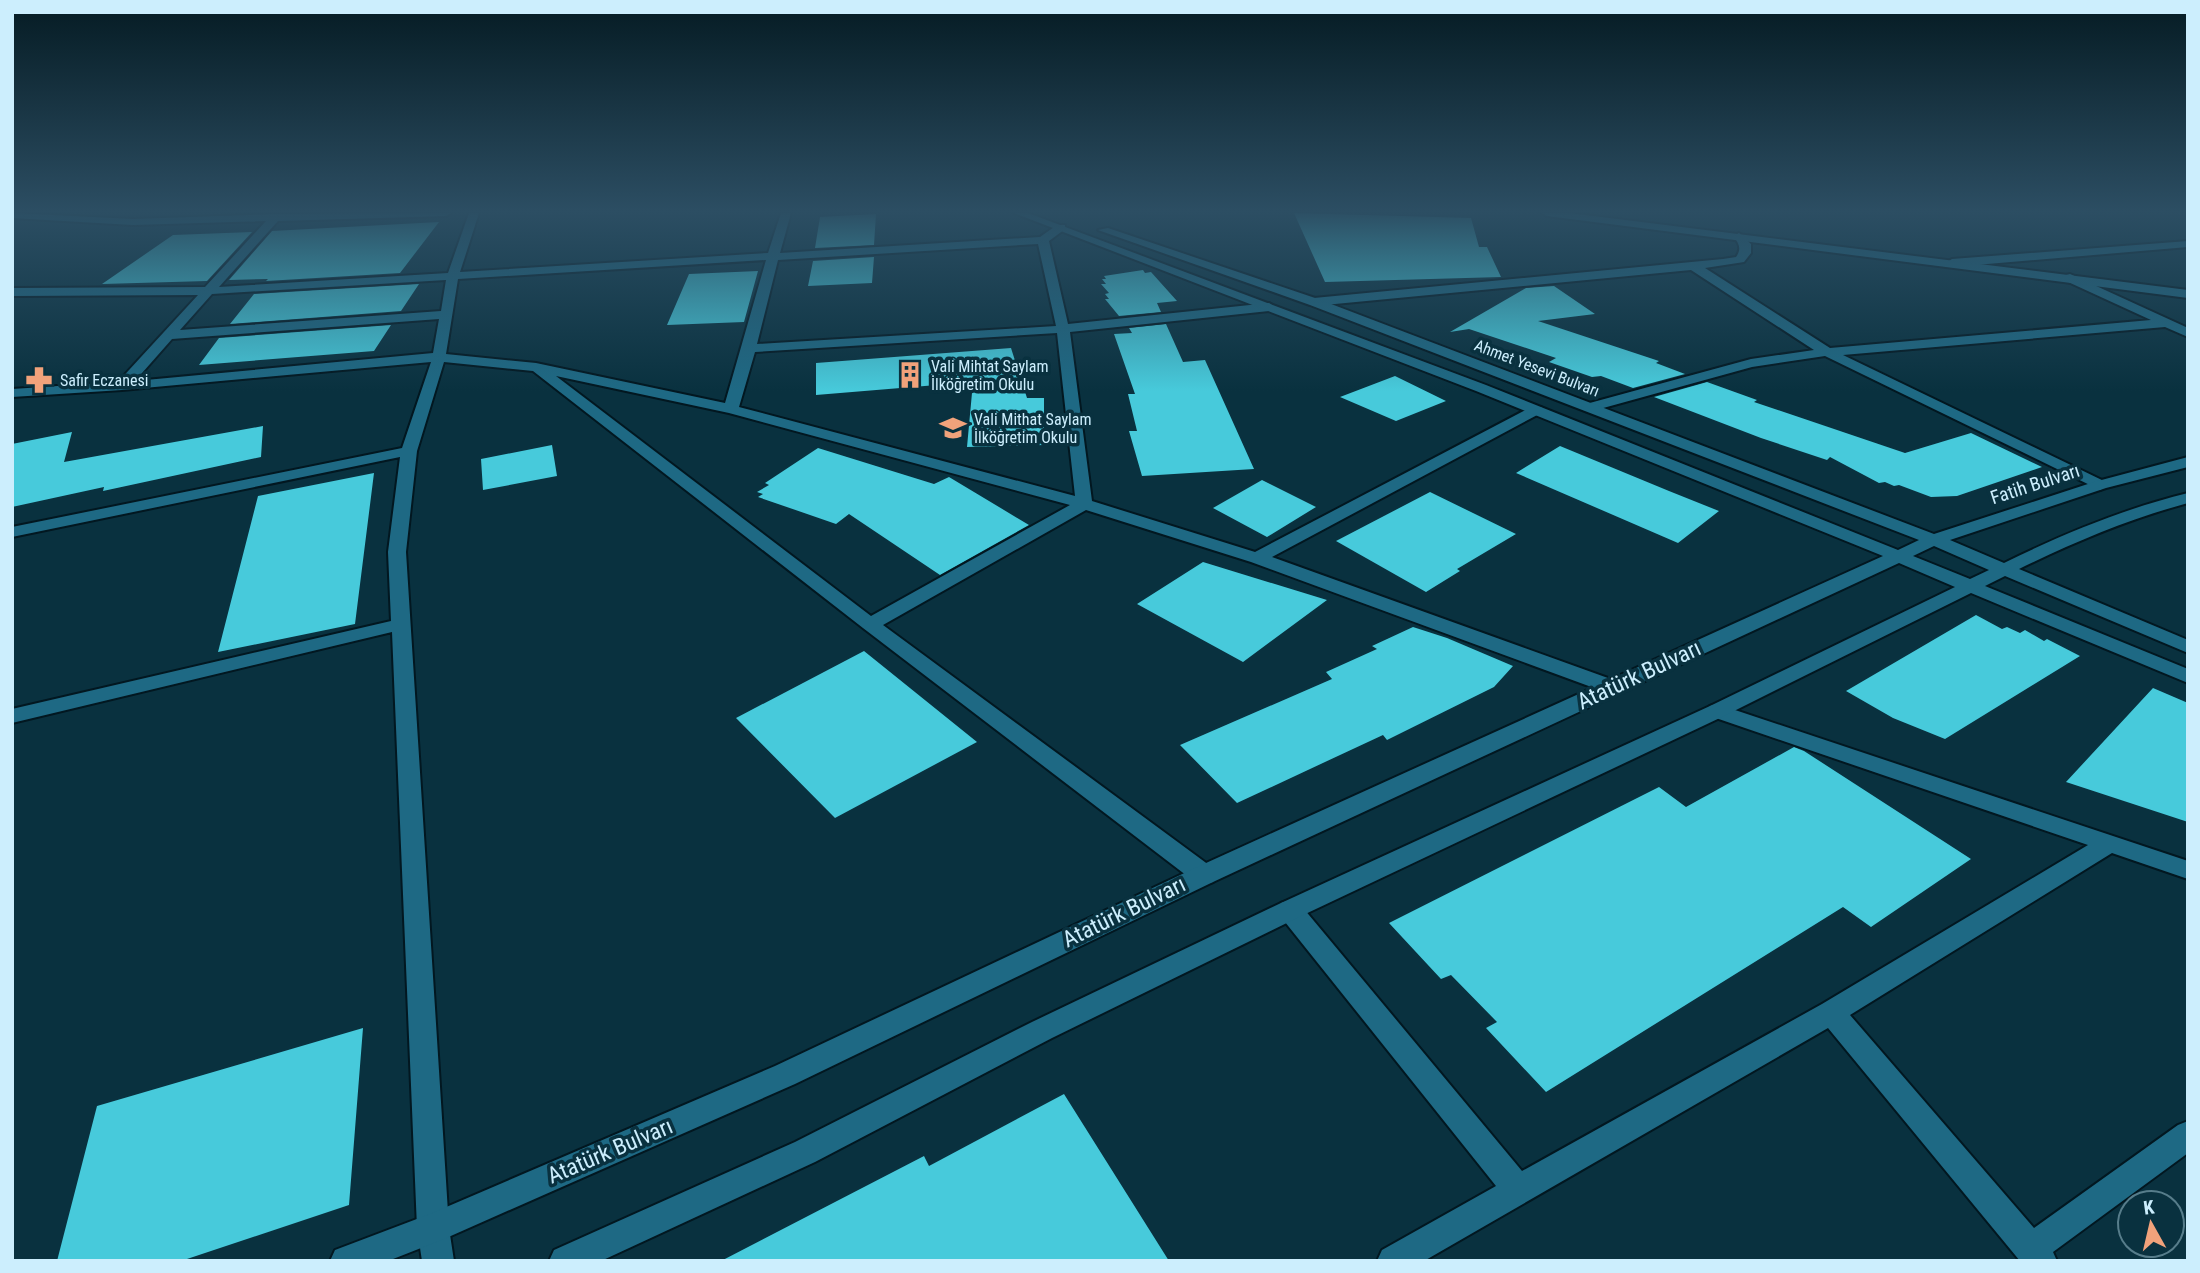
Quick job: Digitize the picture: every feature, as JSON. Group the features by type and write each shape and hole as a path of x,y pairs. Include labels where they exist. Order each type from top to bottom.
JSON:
{"main road":[{"path":"1179,272 1899,556"},
{"path":"2036,1255 2188,1135"}],"street":[{"path":"122,386 226,272"},
{"path":"438,1261 433,1228 397,552 409,451 439,356 454,272"},
{"path":"12,292 209,291 505,272"},
{"path":"731,409 751,348 768,272"},
{"path":"1050,272 1063,329 1084,504"},
{"name":"Ahmet Yesevi Bulvarı","path":"1228,272 1314,302 1934,540 2188,647"},
{"path":"1314,302 1636,272"},
{"path":"1703,272 1827,352 2100,485"},
{"path":"2026,272 2188,293"},
{"path":"2070,278 2188,333"},
{"path":"751,348 1063,329 1269,307"},
{"path":"170,335 445,315"},
{"path":"1591,407 1751,363 1827,352 2166,323"},
{"path":"12,393 122,386 439,356 536,366 731,409 1084,504 1257,558 1612,687"},
{"path":"536,366 870,624 1204,875"},
{"path":"1257,558 1536,411"},
{"path":"12,532 409,451"},
{"name":"Fatih Bulvarı","path":"1899,556 1934,540 2100,485 2188,462"},
{"path":"565,1261 805,1152 1042,1030 1290,909 1717,711 1974,587 2066,539 2144,510 2188,498"},
{"path":"870,624 1084,504"},
{"path":"1899,556 2188,677"},
{"name":"Atatürk Bulvarı","path":"346,1261 433,1228 785,1075 1204,875 1899,556"},
{"path":"12,716 401,624"},
{"path":"1717,711 2188,870"},
{"path":"1393,1261 1831,1012 2109,844"},
{"path":"1290,909 1518,1189"},
{"path":"1831,1012 2036,1255"}],"building":[{"path":"119,272 215,272 207,281 102,284"},
{"path":"236,272 400,272 266,281 268,279 229,280"},
{"path":"758,272 744,322 667,325 689,274"},
{"path":"811,272 873,272 872,283 808,286"},
{"path":"1151,272 1177,301 1157,303 1161,312 1119,316 1105,299 1109,299 1105,294 1109,293 1101,284 1106,284 1102,279 1106,279 1104,276"},
{"path":"1321,272 1499,272 1501,277 1325,282"},
{"path":"419,284 401,311 230,324 254,294"},
{"path":"1554,286 1595,314 1538,321 1659,361 1656,363 1685,374 1633,388 1549,362 1556,358 1469,329 1450,332 1526,288"},
{"path":"1166,324 1183,362 1205,360 1254,469 1142,476 1129,431 1137,431 1128,394 1135,394 1114,334 1132,333 1129,328"},
{"path":"391,325 374,351 199,365 219,338"},
{"path":"1011,348 1027,398 1044,398 1044,445 967,447 973,382 816,395 816,363"},
{"path":"1395,376 1446,401 1396,421 1340,397"},
{"path":"1707,382 1757,400 1754,402 1905,453 1971,433 2042,467 1957,496 1931,497 1899,485 1879,483 1830,457 1827,460 1761,438 1654,397"},
{"path":"263,426 261,457 103,491 104,487 12,507 12,444 72,432 64,462"},
{"path":"552,445 557,476 483,490 481,459"},
{"path":"1560,446 1719,511 1678,543 1516,473"},
{"path":"818,448 934,484 949,477 1029,525 940,575 849,514 836,524 758,497 763,494 757,492 769,485 765,483"},
{"path":"374,473 355,624 218,652 258,496"},
{"path":"1262,480 1316,507 1267,537 1213,508"},
{"path":"1430,492 1516,534 1457,569 1460,571 1426,592 1336,541"},
{"path":"1203,562 1327,600 1243,662 1137,604"},
{"path":"1976,615 2002,629 2007,627 2020,633 2025,630 2080,656 1945,739 1893,718 1846,691"},
{"path":"1413,627 1447,638 1513,666 1494,687 1387,740 1383,735 1237,803 1180,745 1332,679 1326,672 1377,649 1372,646"},
{"path":"864,651 977,742 835,818 736,718"},
{"path":"2153,688 2188,703 2188,822 2066,782"},
{"path":"1794,747 1971,859 1871,927 1843,907 1546,1092 1486,1028 1497,1022 1451,975 1441,979 1389,923 1659,787 1686,807"},
{"path":"363,1028 349,1205 181,1261 57,1261 97,1106"},
{"path":"1064,1094 1169,1261 721,1261 924,1156 929,1166"}],"place":[{"name":"Vali Mihtat Saylam İlköğretim Okulu","path":"910,375"},
{"name":"Safir Eczanesi","path":"39,380"},
{"name":"Vali Mithat Saylam İlköğretim Okulu","path":"953,428"}]}
